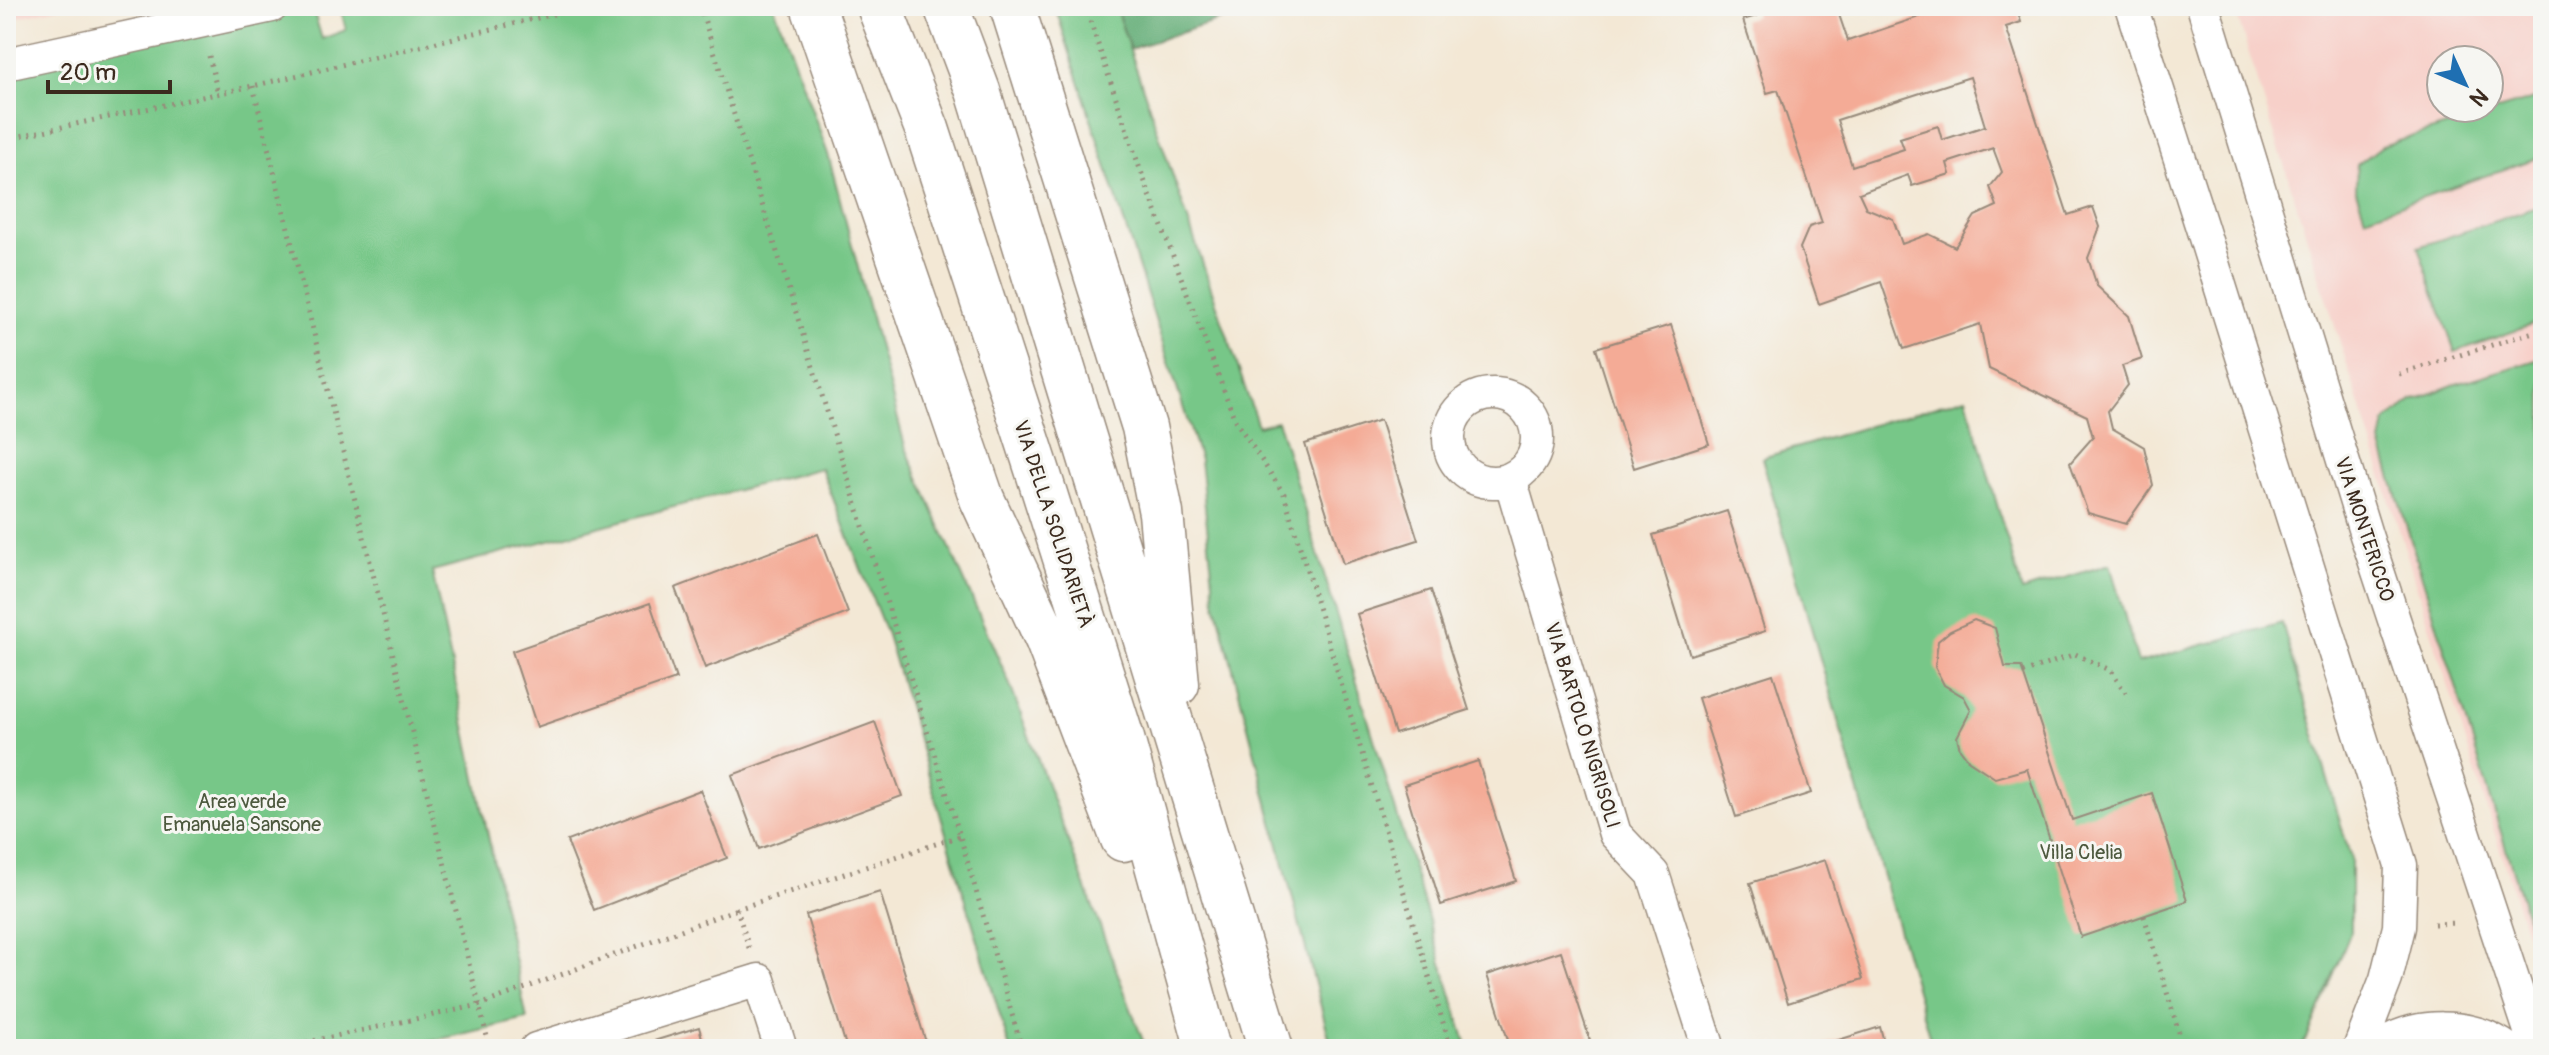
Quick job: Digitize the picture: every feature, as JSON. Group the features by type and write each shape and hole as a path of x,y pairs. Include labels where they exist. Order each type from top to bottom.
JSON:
{"highway":[{"path":"813,6 982,499 1047,639 1140,882 1185,972"},
{"name":"VIA DELLA SOLIDARIETÀ","path":"879,6 927,129 1042,484 1121,735 1208,1049"},
{"path":"946,6 978,91 1271,1049"},
{"path":"1012,6 1144,427 1161,513 1174,636 1180,755"}],"street":[{"path":"6,64 272,6"},
{"path":"2131,6 2401,865 2399,927 2386,979 2359,1049"},
{"name":"VIA MONTERICCO","path":"2203,6 2362,522 2536,1049"},
{"name":"VIA BARTOLO NIGRISOLI","path":"1510,479 1615,834 1653,874 1709,1049"},
{"path":"536,1049 759,980 781,1049"},
{"path":"2377,1049 2418,1030 2458,1028 2497,1041 2508,1049"}],"path":[{"path":"6,139 253,86 588,6"},
{"path":"700,6 960,836 1022,1049"},
{"path":"1085,6 1139,166 1235,420 1284,494 1451,1049"},
{"path":"253,86 490,1049"},
{"path":"2399,374 2543,329"},
{"path":"2023,673 2075,654 2110,670 2126,693"},
{"path":"275,1049 480,1005 737,909 960,836"},
{"path":"737,909 759,980"},
{"path":"2144,916 2184,1049"},
{"path":"2399,927 2493,920"}],"shaded area":[{"path":"6,6 66,6 6,20"},
{"path":"2234,6 2543,6 2543,986"}],"green space":[{"name":"Area verde Emanuela Sansone","path":"212,6 312,6 322,39 346,30 340,6 774,6 828,154 905,446 1008,680 1146,1049 1010,1049 887,635 821,468 432,571 527,1019 397,1049 6,1049 6,52"},
{"path":"1055,6 1115,6 1258,426 1277,421 1280,429 1468,1049 1332,1049 1215,600 1200,460"},
{"path":"1115,6 1263,6 1130,49"},
{"path":"2543,96 2543,156 2365,217 2356,190 2357,165 2382,146 2453,124 2505,124 2505,108"},
{"path":"2543,205 2543,321 2455,352 2418,247"},
{"path":"2543,358 2543,969 2381,443 2385,422 2412,401 2453,385"},
{"name":"Villa Clelia","path":"1966,397 2022,591 2110,564 2138,663 2282,623 2351,859 2351,931 2308,1037 2299,1049 1933,1049 1762,458"}],"building":[{"path":"1753,6 1836,6 1848,41 1925,15 1921,6 2016,6 2021,22 2006,27 2068,215 2093,207 2100,227 2088,258 2097,286 2129,316 2142,359 2122,366 2128,385 2108,411 2112,428 2144,447 2153,485 2126,524 2088,513 2070,463 2093,437 2087,416 1989,369 1980,324 1904,349 1881,282 1819,304 1800,248 1809,227 1822,223 1778,90 1767,93 1743,20 1756,16","holes":["1970,77 1985,126 1942,140 1938,126 1900,138 1904,149 1852,166 1837,120","1993,148 2002,172 1990,187 1997,206 1975,216 1955,247 1929,234 1902,244 1893,219 1866,208 1859,193 1908,175 1912,186 1950,174 1947,163"]},
{"path":"1671,325 1709,444 1634,468 1596,348"},
{"path":"1380,420 1418,540 1343,564 1305,444"},
{"path":"1727,511 1765,631 1690,655 1653,535"},
{"path":"818,534 848,613 705,668 675,588"},
{"path":"1431,590 1469,710 1395,734 1357,614"},
{"path":"650,603 676,679 537,727 512,651"},
{"path":"1974,620 1995,628 2005,667 2021,667 2072,820 2152,793 2187,901 2081,937 2027,769 1995,778 1969,761 1960,749 1957,737 1971,710 1964,697 1944,685 1935,667 1938,641 1950,631"},
{"path":"1773,674 1811,793 1736,817 1698,698"},
{"path":"875,722 902,796 759,849 732,775"},
{"path":"1478,761 1516,881 1441,905 1404,785"},
{"path":"700,790 727,858 594,910 567,841"},
{"path":"1825,860 1863,979 1788,1003 1750,883"},
{"path":"880,892 928,1049 847,1049 806,915"},
{"path":"1561,951 1593,1049 1511,1049 1487,975"},
{"path":"699,1027 705,1049 631,1049 631,1048"},
{"path":"1880,1027 1886,1049 1813,1049 1813,1048"}]}
